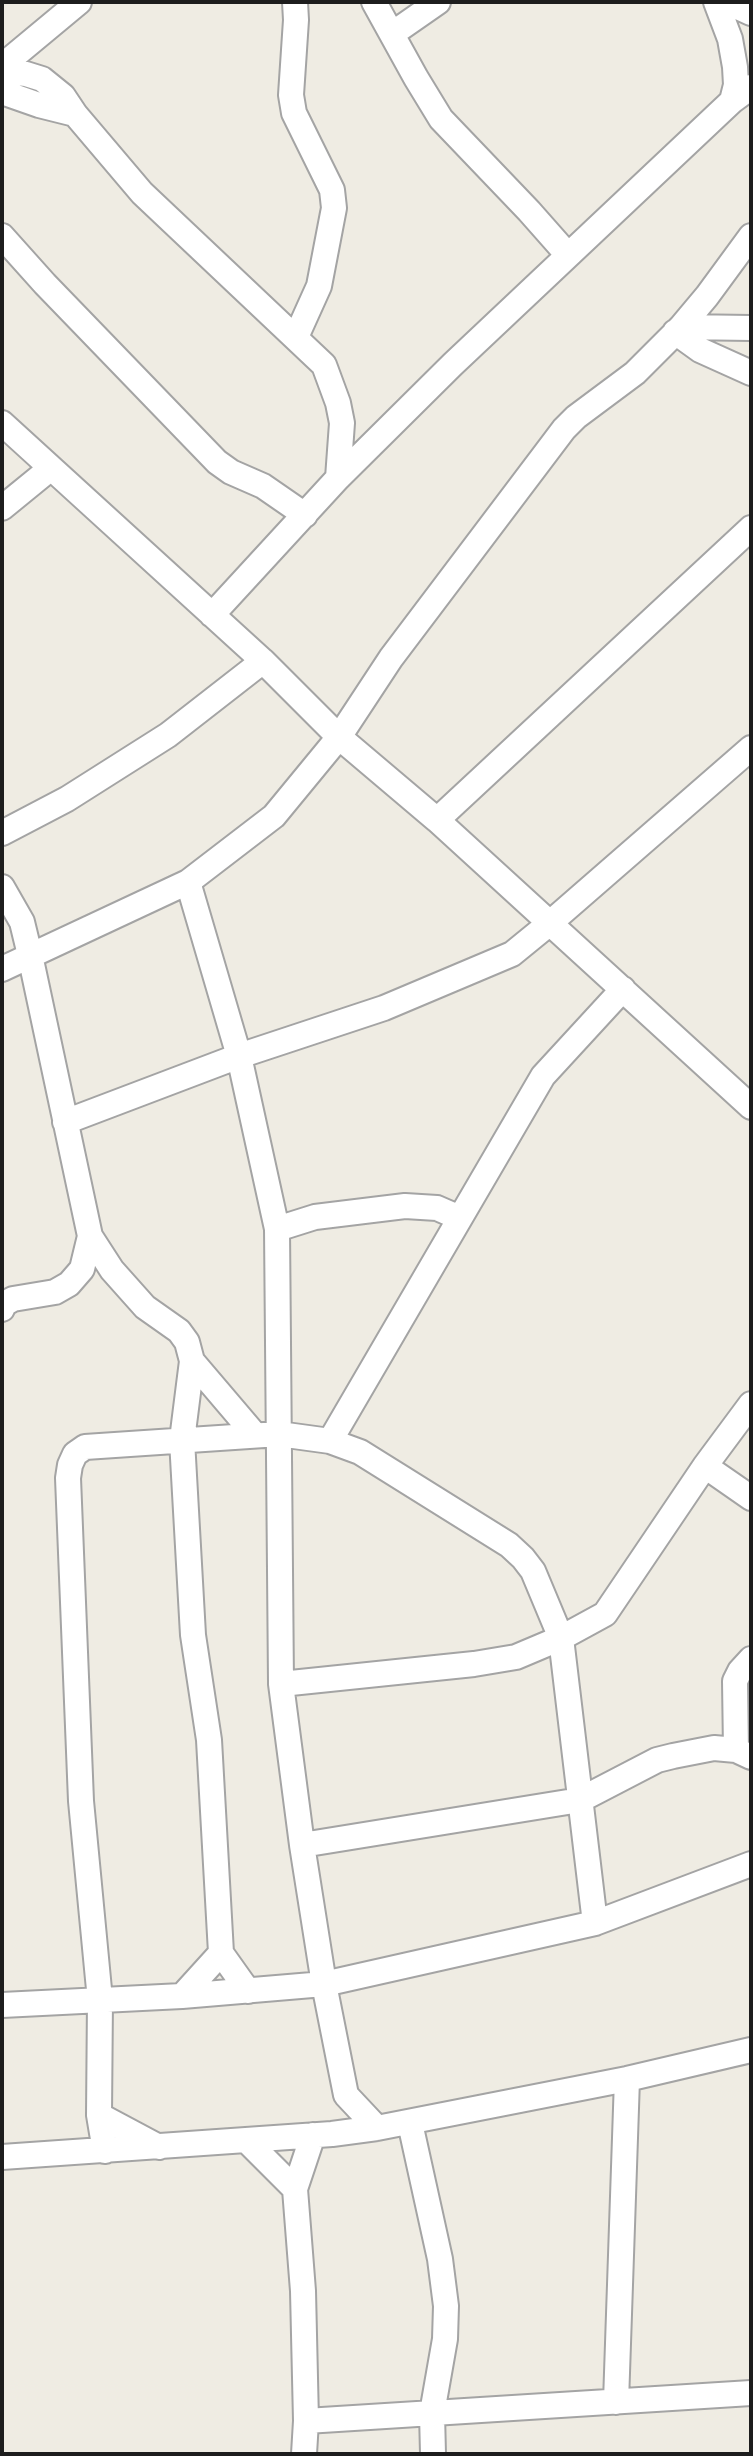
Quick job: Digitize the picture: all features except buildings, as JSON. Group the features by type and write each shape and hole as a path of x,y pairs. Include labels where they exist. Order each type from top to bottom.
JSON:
{"street":[{"path":"2,68 79,2"},
{"path":"295,2 291,96 295,113 332,190 334,208 319,286 296,337"},
{"path":"374,2 442,119 567,254"},
{"path":"392,34 439,2"},
{"path":"212,615 338,478 567,254 741,94 736,85 730,39 716,2"},
{"path":"727,2 751,13"},
{"path":"2,68 42,79 63,96 142,193 324,365 338,403 342,423 338,478"},
{"path":"2,92 39,106 75,114"},
{"path":"2,236 45,284 218,461 231,472 263,486 305,515"},
{"path":"2,969 188,882 274,816 339,737 391,658 564,429 635,373 678,329 707,296 751,236"},
{"path":"678,329 751,328"},
{"path":"678,329 700,350 751,373"},
{"path":"2,423 262,661 339,737 437,820 751,1107"},
{"path":"2,509 51,468"},
{"path":"437,820 751,528"},
{"path":"2,833 67,799 168,735 262,661"},
{"path":"65,1122 239,1056 384,1008 512,954 751,748"},
{"path":"188,882 239,1056 277,1229 281,1684 302,1845 324,1984 346,2095 377,2128"},
{"path":"2,887 22,922 90,1237 112,1270 145,1307 179,1331 187,1342 192,1362 182,1440 193,1635 209,1740 221,1952 248,1991"},
{"path":"330,1441 543,1076 623,989"},
{"path":"277,1229 315,1217 405,1206 437,1208 460,1218"},
{"path":"2,1309 4,1304 13,1299 55,1292 69,1284 82,1269 90,1237"},
{"path":"192,1362 255,1435"},
{"path":"281,1684 474,1664 516,1657 561,1638 610,1609 705,1466 751,1404"},
{"path":"105,2151 99,2115 100,2000 81,1801 68,1478 75,1454 85,1447 279,1434 330,1441 360,1452 509,1545 533,1571 561,1638 596,1923"},
{"path":"705,1466 751,1498"},
{"path":"302,1845 580,1800 657,1760 714,1748 744,1753 735,1681 751,1659"},
{"path":"2,2005 182,1996 324,1984 596,1923 751,1864"},
{"path":"182,1996 221,1952"},
{"path":"2,2157 322,2135 377,2128 627,2079 751,2050"},
{"path":"616,2402 627,2079"},
{"path":"304,2454 306,2421 303,2291 295,2189 346,2095"},
{"path":"99,2115 159,2147"},
{"path":"410,2123 440,2259 446,2306 445,2339 432,2413 433,2454"},
{"path":"246,2140 295,2189"},
{"path":"306,2421 751,2393"}]}
